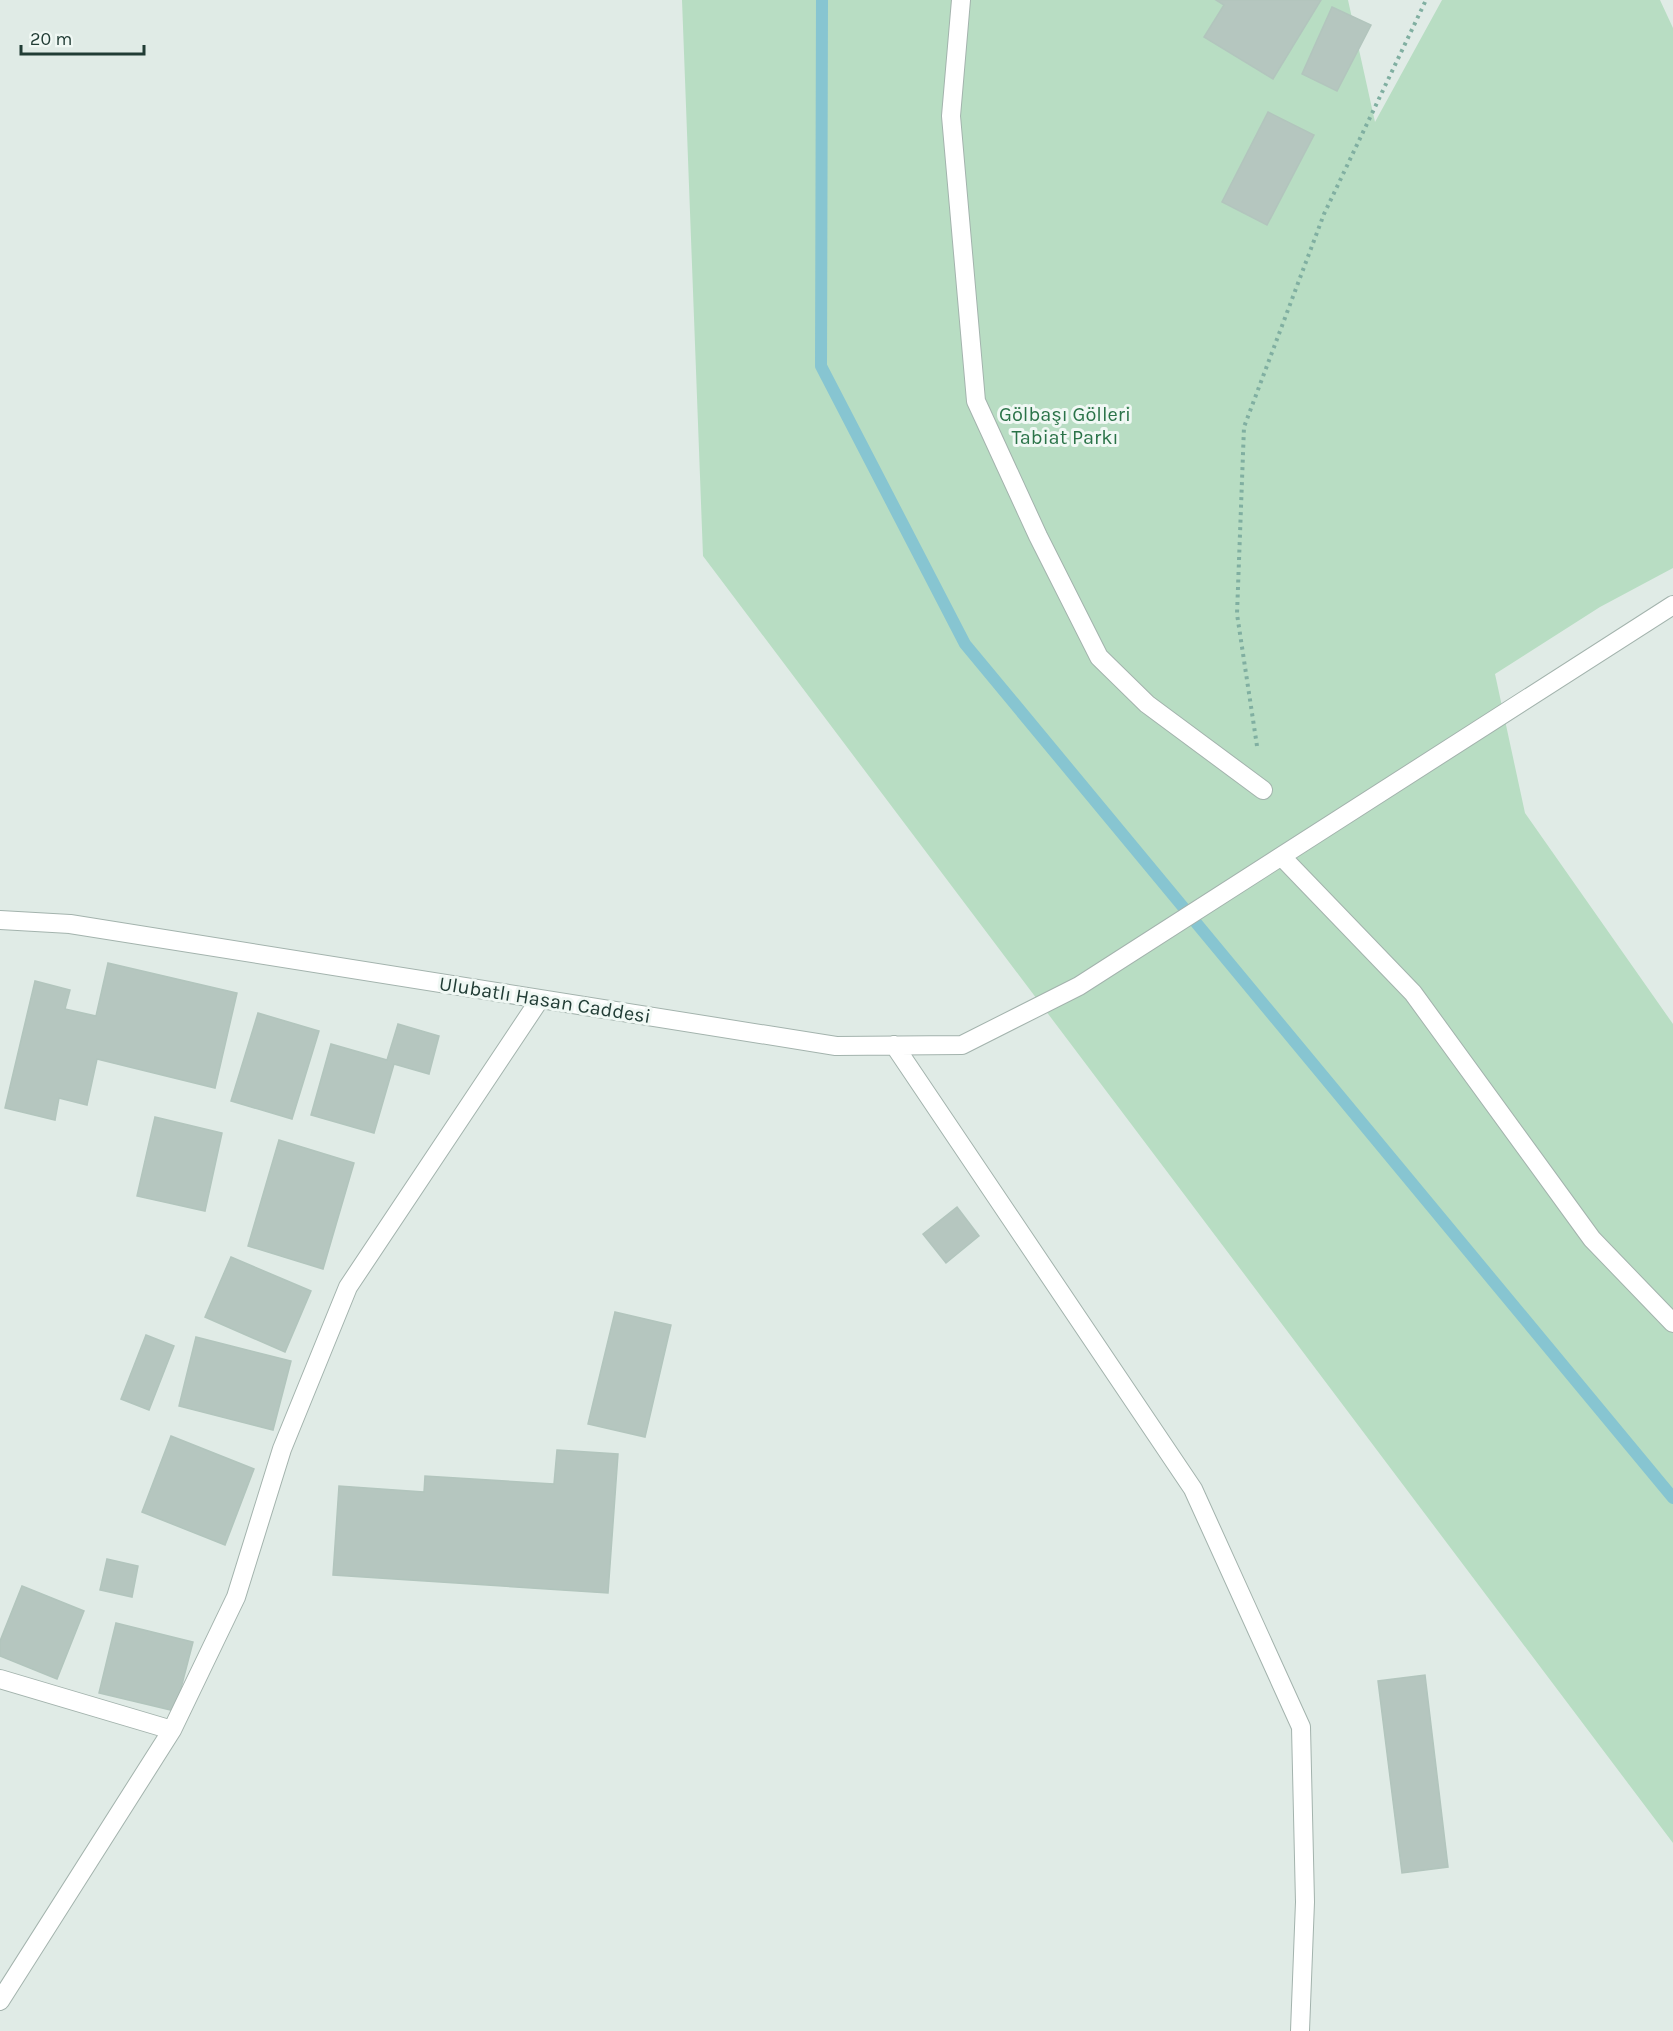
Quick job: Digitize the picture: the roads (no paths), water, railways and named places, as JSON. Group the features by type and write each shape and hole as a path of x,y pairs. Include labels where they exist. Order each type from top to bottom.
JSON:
{"street":[{"path":"961,0 951,116 976,401 1099,657 1147,704 1263,790"},
{"name":"Ulubatlı Hasan Caddesi","path":"0,920 70,924 836,1046 962,1045 1079,986 1673,605"},
{"path":"1282,857 1413,993 1592,1239 1673,1323"},
{"path":"0,2001 172,1730 236,1597 282,1449 348,1287 540,999"},
{"path":"894,1045 1193,1489 1301,1727 1305,1902 1300,2031"},
{"path":"0,1679 172,1730"}],"waterway":[{"path":"822,0 821,366 965,644 1673,1498"}],"park label":[{"name":"Gölbaşı Gölleri Tabiat Parkı","path":"1065,426"}]}
